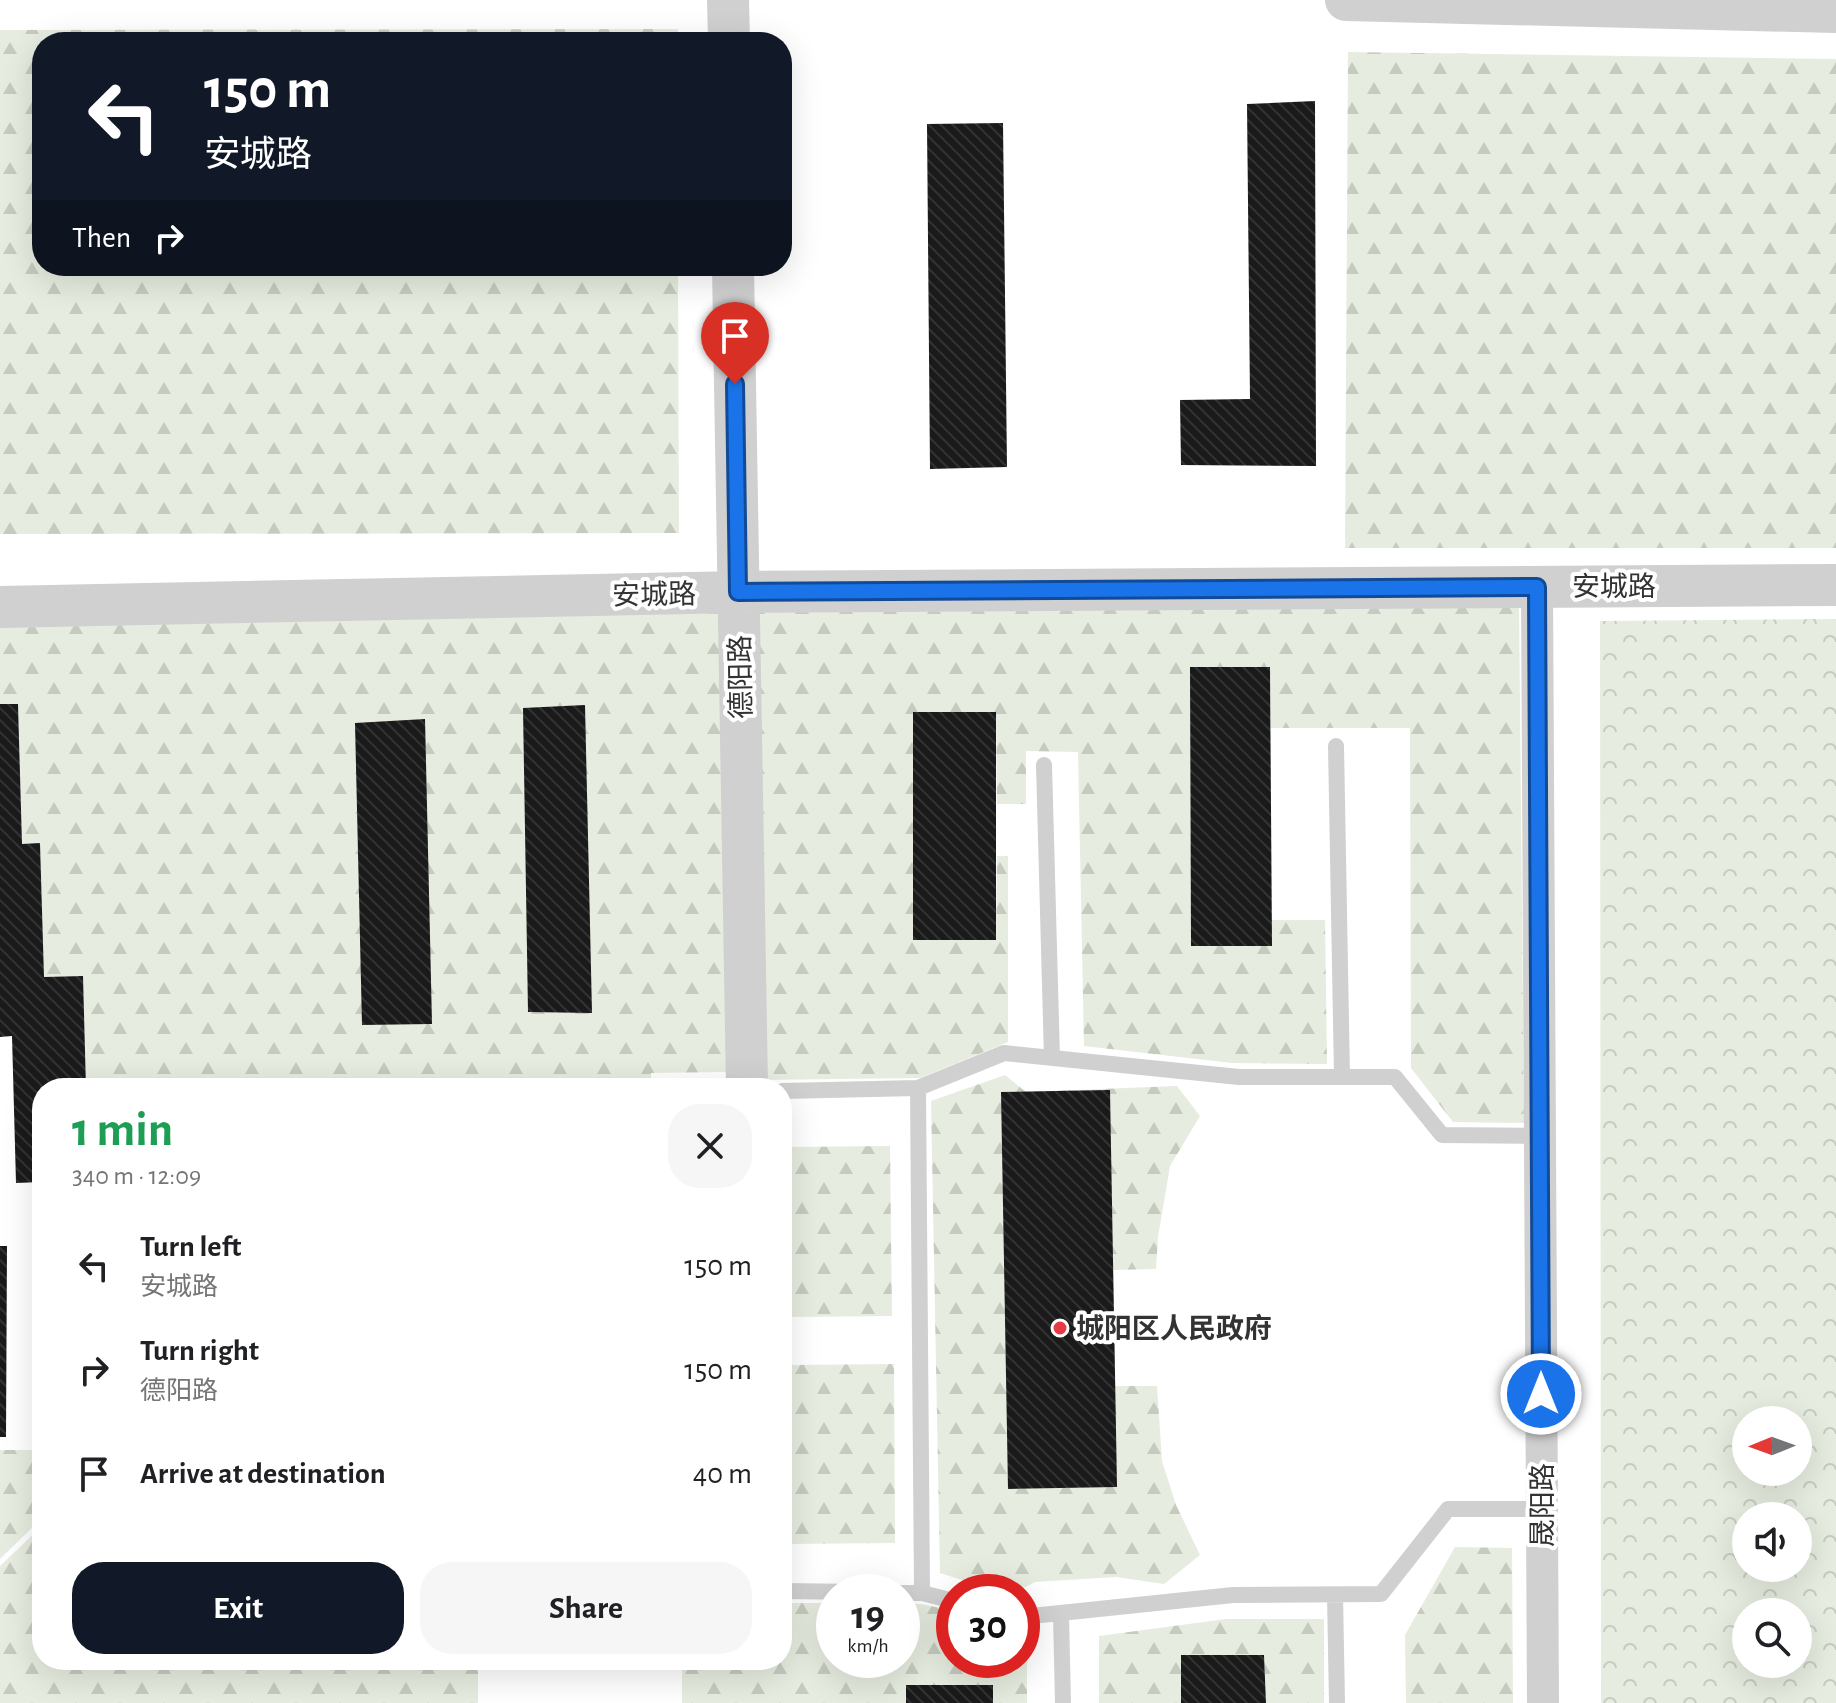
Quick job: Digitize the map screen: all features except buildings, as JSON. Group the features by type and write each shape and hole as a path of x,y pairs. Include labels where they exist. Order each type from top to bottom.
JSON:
{"street":[{"path":"728,0 729,32"},
{"path":"1346,0 1836,12"},
{"name":"德阳路","path":"733,276 747,1078"},
{"name":"安城路","path":"0,607 738,592 1836,585"},
{"name":"晟阳路","path":"1537,587 1543,1703"}],"lane":[{"path":"1336,746 1342,1077"},
{"path":"1044,765 1052,1058"},
{"path":"792,1091 918,1088 1004,1053 1239,1077 1395,1077 1442,1135 1540,1136"},
{"path":"918,1088 922,1593 936,1596"},
{"path":"1040,1616 1233,1595 1381,1594 1448,1509 1542,1509"},
{"path":"792,1591 816,1591"},
{"path":"1335,1595 1337,1703"},
{"path":"1061,1614 1063,1703"}],"green space":[{"path":"678,29 678,32 32,32 32,276 678,276 679,533 0,534 0,30"},
{"path":"1348,52 1836,59 1836,548 1345,548"},
{"path":"752,605 1519,606 1524,1123 1453,1122 1411,1068 1410,728 1271,728 1270,667 1190,667 1191,946 1271,946 1271,920 1325,920 1327,1064 1232,1063 1084,1046 1078,752 1026,751 1026,804 997,804 996,712 914,712 914,940 996,939 997,856 1008,856 1008,1042 920,1078 758,1078"},
{"path":"720,613 727,1072 651,1073 651,1078 86,1078 83,976 44,977 40,844 22,844 18,704 0,704 0,626"},
{"path":"1836,619 1836,1703 1601,1703 1600,621"},
{"path":"1005,1075 1026,1092 1177,1086 1200,1116 1170,1166 1156,1269 1113,1270 1115,1386 1157,1386 1162,1461 1176,1505 1200,1555 1164,1584 1116,1577 1040,1582 1040,1574 940,1573 931,1101"},
{"path":"890,1146 892,1316 792,1317 792,1147"},
{"path":"894,1364 895,1543 792,1544 792,1365"},
{"path":"0,1450 32,1450 32,1528 0,1559"},
{"path":"32,1536 32,1670 478,1670 478,1703 0,1703 0,1566"},
{"path":"1455,1547 1512,1548 1513,1703 1406,1703 1405,1635"},
{"path":"792,1603 816,1603 816,1678 920,1678 921,1604 936,1607 936,1678 1027,1678 1027,1703 993,1703 993,1685 906,1685 906,1703 682,1703 682,1670 792,1670"},
{"path":"1226,1619 1324,1619 1324,1703 1266,1703 1264,1655 1181,1655 1181,1703 1099,1703 1099,1636"}],"place":[{"name":"城阳区人民政府","path":"1060,1328"}],"route":[{"path":"735,384 738,592 1537,587 1541,1394"}]}
